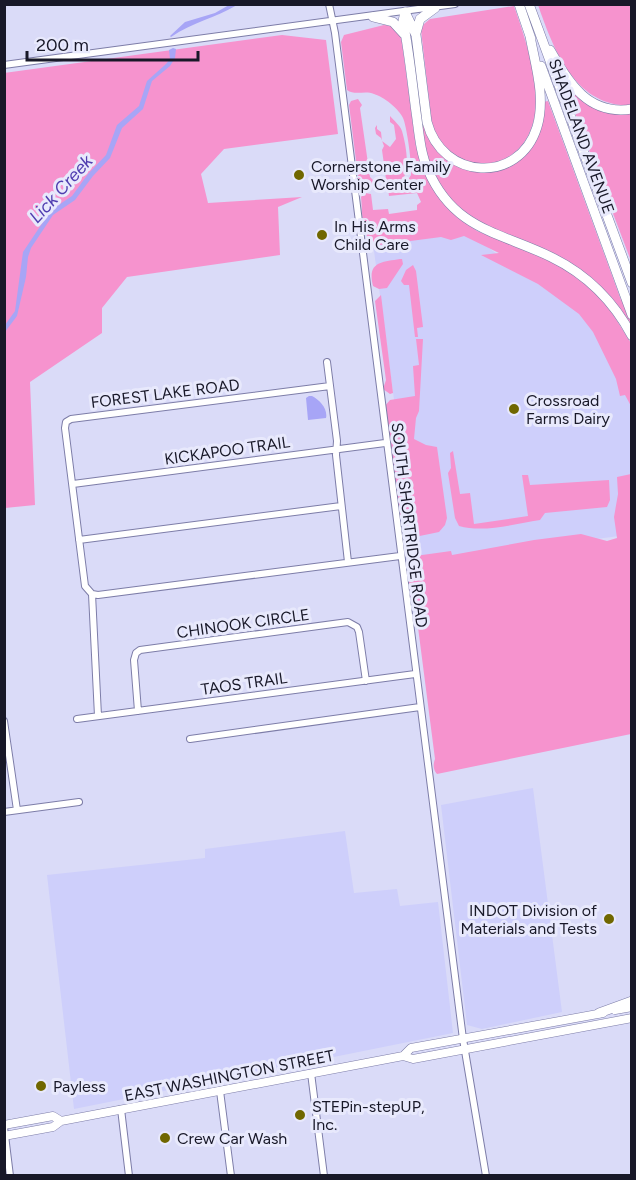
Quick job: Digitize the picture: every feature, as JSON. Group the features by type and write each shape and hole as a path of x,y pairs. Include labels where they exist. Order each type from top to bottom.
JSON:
{"highway":[{"path":"435,8 420,20 411,36 421,150 428,170 441,193 456,211 479,228 550,256 575,271 611,305 632,336"},
{"path":"405,12 403,21 411,36 431,135 452,159 466,166 480,169 499,166 515,158 525,149 536,129 540,111 539,86 525,9"},
{"path":"525,9 563,74 581,95 607,108 632,109"},
{"path":"374,16 395,23 411,36"},
{"name":"SHADELAND AVENUE","path":"536,25 632,283"},
{"name":"SHADELAND AVENUE","path":"530,36 632,315"},
{"path":"599,1013 632,1001"}],"main road":[{"name":"EAST WASHINGTON STREET","path":"403,1056 411,1048 632,1007"},
{"name":"EAST WASHINGTON STREET","path":"5,1131 53,1127 61,1121 311,1073 403,1056 413,1059 629,1019"}],"street":[{"name":"SOUTH SHORTRIDGE ROAD","path":"329,4 463,1039 486,1176"},
{"path":"4,65 455,4"},
{"path":"327,362 348,562"},
{"name":"FOREST LAKE ROAD","path":"73,484 65,429 66,422 70,419 330,386"},
{"name":"KICKAPOO TRAIL","path":"73,484 386,442"},
{"path":"73,484 85,586 92,594 98,716"},
{"path":"80,540 341,506"},
{"path":"92,594 400,556"},
{"name":"CHINOOK CIRCLE","path":"138,711 134,660 136,653 140,650 348,622 357,627 359,632 366,681"},
{"name":"TAOS TRAIL","path":"77,719 415,674"},
{"path":"190,739 420,707"},
{"path":"4,721 17,810"},
{"path":"4,812 79,802"},
{"path":"311,1073 324,1176"},
{"path":"220,1091 231,1176"},
{"path":"121,1109 129,1176"},
{"path":"5,1131 10,1176"}],"shaded area":[{"path":"229,5 237,5 170,36 185,22 215,13"},
{"path":"538,5 631,5 631,105 622,107 604,101 589,93 577,82 557,53"},
{"path":"514,6 534,80 536,110 533,123 525,141 513,153 499,161 484,164 468,162 453,155 441,143 432,126 421,30 430,19"},
{"path":"384,25 393,26 401,35 416,147 442,201 460,219 477,231 556,263 585,283 607,305 631,343 631,406 625,395 620,396 616,379 593,332 579,314 538,284 481,255 499,253 464,236 451,240 441,237 380,245 369,239 364,226 361,197 365,193 371,194 373,210 388,209 389,214 417,210 417,205 421,202 417,193 389,196 388,189 402,185 411,175 408,137 401,115 391,104 378,96 371,93 353,93 347,90 341,42 344,35"},
{"path":"282,35 326,40 338,134 224,149 201,174 208,203 302,197 278,207 280,255 127,277 102,308 102,333 30,382 35,505 5,508 4,73"},
{"name":"Lick Creek","path":"176,49 175,58 170,66 152,81 143,109 122,128 110,158 75,200 53,215 31,248 17,316 5,332 5,325 15,311 23,252 51,210 72,196 106,155 117,125 139,106 147,81 170,59 169,50"},
{"path":"567,83 574,93 631,112 631,261 564,84"},
{"path":"417,94 423,106 434,147 449,162 458,167 479,172 499,170 523,156 527,151 543,102 548,101 621,300 623,300 631,321 627,323 577,270 484,228 447,198 428,163"},
{"path":"358,99 362,105 360,108 370,177 375,182 373,186 359,184 349,105 351,101"},
{"path":"390,116 402,131 407,161 405,176 394,185 382,183 386,179 382,141 390,147 396,139"},
{"path":"377,125 377,129 381,132 382,141 376,134"},
{"path":"458,225 497,254 561,287 631,383 631,519 619,536 416,563 372,236"},
{"path":"402,259 403,264 387,288 379,289 373,286 372,272 377,265"},
{"path":"413,265 416,271 423,327 417,328 418,337 415,337 409,285 404,285 401,281 406,270"},
{"path":"381,295 393,393 390,394 383,389 386,380 375,301"},
{"path":"416,339 423,339 419,411 414,439 437,447 447,518 439,532 410,538 399,514 384,407 390,400 415,396 413,366 419,365"},
{"path":"309,396 323,405 326,418 308,420 306,398"},
{"path":"453,451 460,494 470,493 474,524 528,516 522,475 528,475 530,485 609,480 610,500 607,507 545,513 540,520 510,526 479,529 459,526 455,518 448,473 451,468 450,453"},
{"path":"631,474 631,734 437,774 434,767 435,759 415,604 411,604 409,573 415,556 451,551 452,555 581,534 607,541 617,538 614,517 618,494 617,477"},
{"path":"533,788 562,1012 482,1029 467,1025 441,805"},
{"path":"345,831 354,893 397,889 400,906 438,902 453,1033 74,1109 47,875 205,858 205,849"}],"place":[{"name":"Cornerstone Family Worship Center","path":"299,175"},
{"name":"In His Arms Child Care","path":"322,235"},
{"name":"Crossroad Farms Dairy","path":"514,409"},
{"name":"INDOT Division of Materials and Tests","path":"609,919"},
{"name":"Payless","path":"41,1086"},
{"name":"STEPin-stepUP, Inc.","path":"300,1115"},
{"name":"Crew Car Wash","path":"165,1138"}]}
